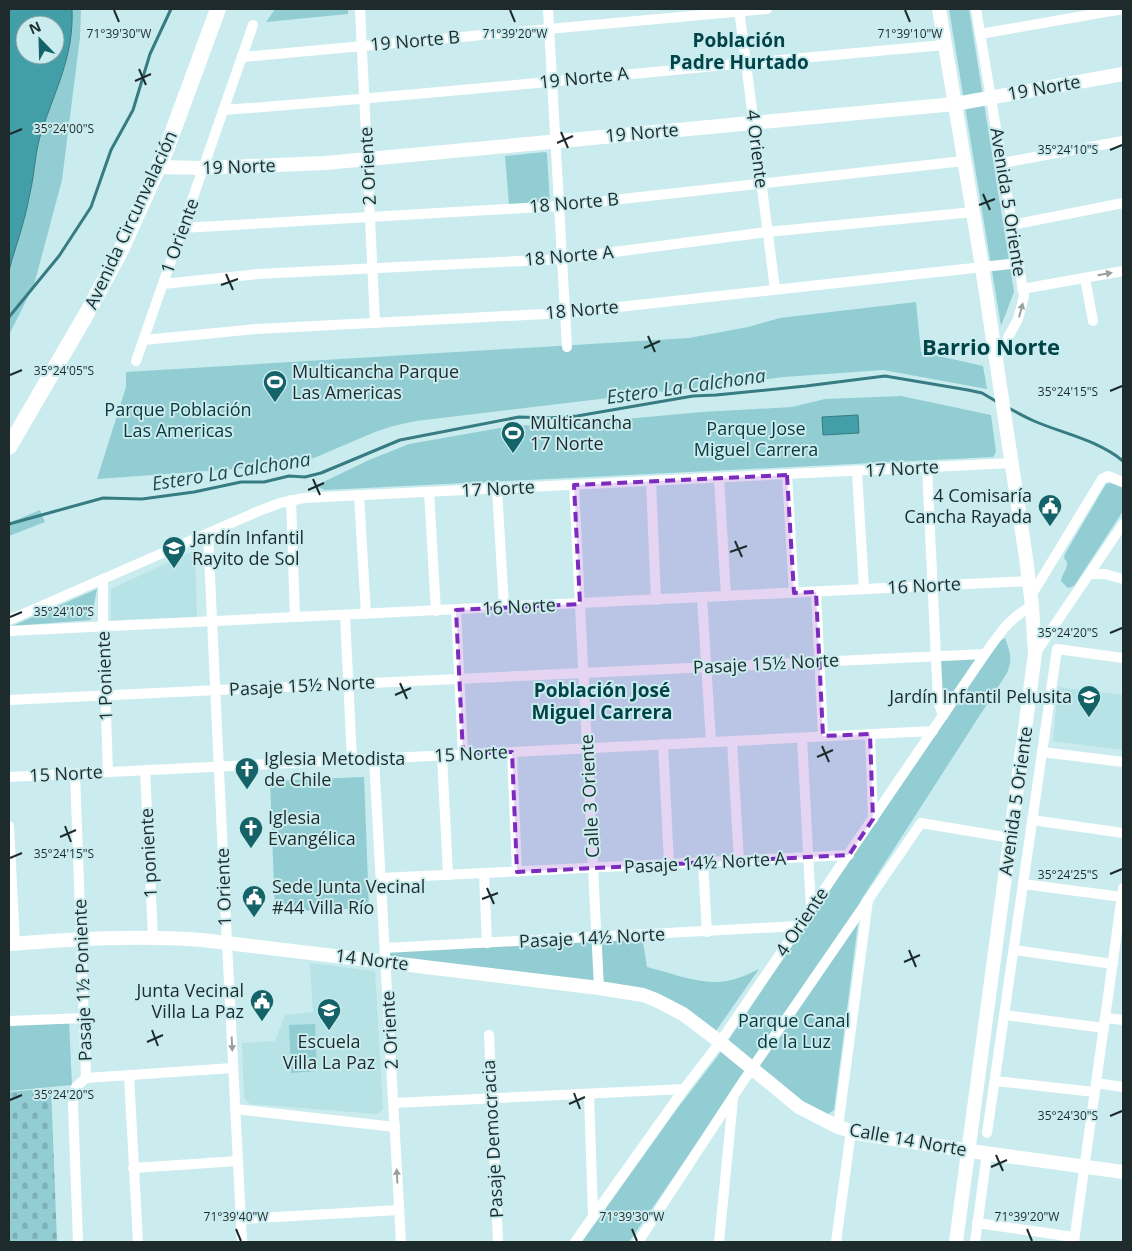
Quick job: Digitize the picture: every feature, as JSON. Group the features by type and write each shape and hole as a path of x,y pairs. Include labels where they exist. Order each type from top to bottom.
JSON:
{"main road":[{"name":"Avenida Circunvalación","path":"9,447 103,285 120,252 174,130 218,9"}],"street":[{"name":"2 Oriente","path":"360,9 375,323"},
{"path":"548,9 566,347"},
{"name":"19 Norte B","path":"242,57 739,10 767,9"},
{"name":"Avenida 5 Oriente","path":"939,9 982,267 1030,581 1035,654 956,1242"},
{"name":"Avenida 5 Oriente","path":"976,9 1019,263 1023,303 1018,319 996,360"},
{"path":"980,34 1123,9"},
{"name":"4 Oriente","path":"739,10 775,289"},
{"name":"1 Oriente","path":"136,361 253,25"},
{"name":"19 Norte A","path":"224,110 365,99 945,45"},
{"name":"19 Norte","path":"158,167 204,168 368,159 954,104 1123,74"},
{"path":"1002,163 1123,142"},
{"name":"18 Norte B","path":"182,228 559,206 964,161"},
{"path":"1012,225 1123,203"},
{"name":"18 Norte A","path":"163,284 258,274 562,259 767,232 973,212"},
{"name":"18 Norte","path":"144,340 266,328 564,313 1019,263"},
{"path":"1022,289 1123,271"},
{"path":"1085,278 1093,321"},
{"name":"17 Norte","path":"9,620 208,532 269,506 290,500 310,497 1012,463"},
{"path":"927,467 938,701 944,716"},
{"path":"857,472 864,589"},
{"path":"787,475 794,593"},
{"path":"1032,601 1102,479 1108,476 1123,482"},
{"path":"719,478 726,596"},
{"path":"650,482 656,600"},
{"name":"Calle 3 Oriente","path":"574,485 599,988"},
{"path":"498,489 504,608"},
{"path":"429,492 436,611"},
{"path":"359,495 366,614"},
{"path":"290,500 294,617"},
{"path":"1035,654 1123,524"},
{"name":"1 Oriente","path":"208,532 226,943 242,1242"},
{"path":"1089,574 1105,574 1123,579"},
{"name":"1 Poniente","path":"103,580 108,772"},
{"name":"16 Norte","path":"9,631 1030,581"},
{"path":"816,592 823,736"},
{"path":"702,598 710,742"},
{"name":"4 Oriente","path":"575,1242 684,1089 720,1042 985,654 1008,622 1032,601"},
{"path":"456,610 463,754"},
{"path":"345,615 352,760"},
{"path":"987,1133 1057,649 1123,658"},
{"name":"Pasaje 15½ Norte","path":"9,700 985,654"},
{"name":"15 Norte","path":"9,777 933,731"},
{"path":"870,734 872,819"},
{"path":"802,738 811,908"},
{"path":"732,741 739,861"},
{"path":"663,744 669,864"},
{"path":"512,752 517,872"},
{"path":"1042,752 1123,762"},
{"path":"442,755 448,875"},
{"name":"2 Oriente","path":"374,759 401,1242"},
{"name":"1 poniente","path":"145,770 153,937"},
{"name":"Pasaje 1½ Poniente","path":"75,773 86,1078 76,1087 73,1104 78,1242"},
{"path":"1032,820 1123,833"},
{"path":"638,1242 733,1097 921,823 1011,838"},
{"path":"9,826 12,944"},
{"name":"Pasaje 14½ Norte A","path":"381,878 849,855"},
{"path":"703,863 707,932"},
{"path":"484,873 487,943"},
{"path":"977,1223 1074,1240 1113,964 1119,950 1123,893 1023,884"},
{"path":"836,1242 844,1129 868,898"},
{"name":"Pasaje 14½ Norte","path":"384,948 799,926"},
{"name":"14 Norte","path":"12,944 82,939 153,937 226,943 599,988 643,995 656,1000 683,1014 720,1042"},
{"path":"1014,950 1113,964"},
{"path":"1004,1015 1104,1023 1123,1020"},
{"path":"9,1021 85,1018"},
{"name":"Pasaje Democracia","path":"488,1036 498,1242"},
{"name":"Calle 14 Norte","path":"720,1042 799,1107 844,1129 987,1153 1123,1172"},
{"path":"86,1078 233,1068"},
{"path":"129,1075 138,1242"},
{"path":"995,1081 1095,1088 1123,1087"},
{"path":"394,1104 684,1089"},
{"path":"589,1094 593,1215"},
{"path":"719,1242 733,1097"},
{"path":"235,1109 395,1127"},
{"path":"974,1242 987,1153"},
{"path":"134,1168 238,1161"},
{"path":"241,1219 399,1210"}],"highlighted area":[{"path":"787,475 794,593 816,592 823,736 870,734 873,819 849,855 517,872 512,752 463,754 456,610 580,604 574,485"}],"shaded area":[{"path":"9,9 72,9 72,26 65,64 65,15 15,15 15,65 65,65 40,138 27,208 9,271"},
{"path":"858,415 859,433 823,435 822,417"},
{"name":"Jardín Infantil Rayito de Sol","path":"195,550 197,617 111,620 111,589"},
{"name":"Jardín Infantil Pelusita","path":"1058,687 1123,695 1123,750 1053,741"},
{"name":"Escuela Villa La Paz","path":"310,963 375,971 383,1109 376,1114 250,1104 244,1098 242,1043 275,1041 285,1015 313,1012"}],"green space":[{"path":"9,9 81,9 80,37 62,180 34,285 9,335"},
{"path":"275,9 348,9 348,14 266,22"},
{"path":"949,9 969,9 1014,292 1001,326"},
{"path":"547,153 550,203 509,205 505,156"},
{"name":"Parque Población Las Americas","path":"916,302 921,352 983,366 987,389 883,370 784,377 416,421 375,432 314,458 278,466 97,479 126,387 126,372 689,338 748,327 780,318"},
{"name":"Parque Jose Miguel Carrera","path":"901,396 991,415 996,452 993,457 325,490 315,486 369,460 409,444 517,425 549,426 702,412 792,407 825,399"},
{"path":"1111,483 1123,488 1123,511 1074,586 1068,588 1061,581 1067,565 1064,558 1065,554 1106,484"},
{"path":"40,510 45,522 9,536 9,523"},
{"path":"97,589 91,620 12,626"},
{"name":"Parque Canal de la Luz","path":"1005,638 1010,656 1007,673 861,900 834,1110 827,1115 808,1106 753,1061 629,1242 582,1242 677,1109 717,1057 998,642"},
{"path":"977,658 946,704 942,704 940,661"},
{"path":"364,777 369,908 275,912 270,781"},
{"path":"642,936 647,967 692,979 715,982 738,978 759,969 711,1038 655,996 389,960 389,950"},
{"path":"69,1020 72,1085 9,1091 9,1026"},
{"path":"315,1024 317,1071 291,1073 289,1025"},
{"path":"51,1088 57,1242 9,1242 9,1092"}],"waterway":[{"path":"9,317 59,256 91,207 111,150 133,110 150,54 171,9"},
{"name":"Estero La Calchona","path":"9,524 103,498 142,499 194,492 241,482 264,482 289,476 305,477 321,473 400,440 519,417 549,418 577,416 693,396 806,386 885,376 982,393 999,403"},
{"name":"Estero La Calchona","path":"1007,407 1034,421 1103,448 1123,461"}],"place":[{"name":"Multicancha Parque Las Americas","path":"275,403"},
{"name":"Multicancha 17 Norte","path":"513,454"},
{"name":"4 Comisaría Cancha Rayada","path":"1050,527"},
{"name":"Jardín Infantil Rayito de Sol","path":"174,569"},
{"name":"Jardín Infantil Pelusita","path":"1089,718"},
{"name":"Iglesia Metodista de Chile","path":"247,790"},
{"name":"Iglesia Evangélica","path":"251,849"},
{"name":"Sede Junta Vecinal #44 Villa Río","path":"254,918"},
{"name":"Junta Vecinal Villa La Paz","path":"262,1022"},
{"name":"Escuela Villa La Paz","path":"329,1031"}],"district":[{"name":"Población Padre Hurtado","path":"739,51"},
{"name":"Barrio Norte","path":"991,347"},
{"name":"Población José Miguel Carrera","path":"602,701"}]}
